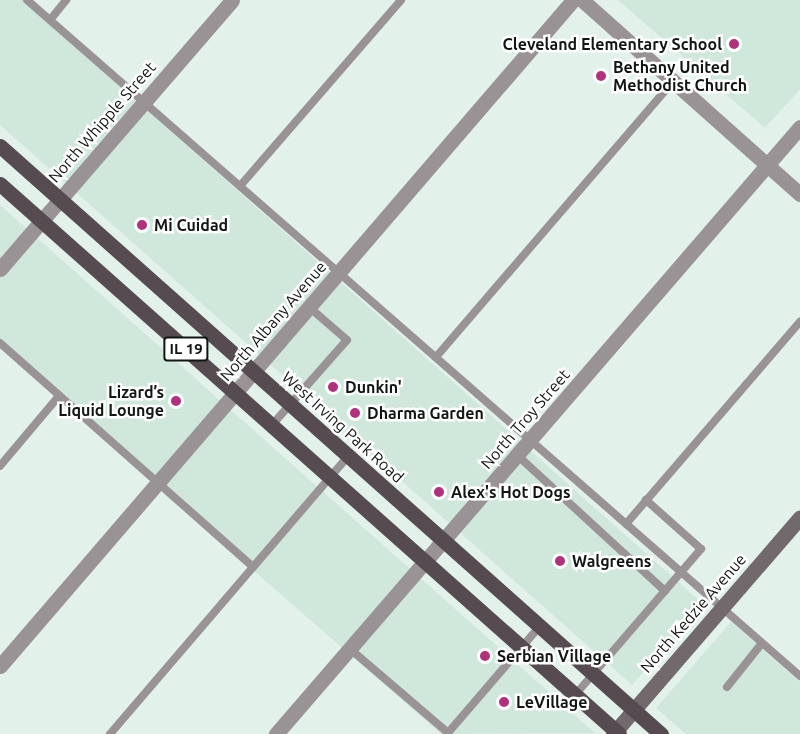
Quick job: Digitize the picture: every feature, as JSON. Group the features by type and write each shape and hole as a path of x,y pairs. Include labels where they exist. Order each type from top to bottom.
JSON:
{"main road":[{"name":"West Irving Park Road","path":"0,146 661,734"},
{"name":"IL 19","path":"0,184 616,733"},
{"name":"North Kedzie Avenue","path":"616,733 800,517"}],"street":[{"name":"North Whipple Street","path":"0,269 232,0"},
{"name":"North Albany Avenue","path":"0,666 573,0"},
{"path":"582,0 800,194"},
{"name":"North Troy Street","path":"276,734 800,127"}],"lane":[{"path":"27,0 800,676"},
{"path":"50,20 66,0"},
{"path":"240,186 400,0"},
{"path":"435,357 673,81"},
{"path":"272,425 347,340 309,307"},
{"path":"626,524 800,322"},
{"path":"0,343 253,567"},
{"path":"0,466 59,396"},
{"path":"517,455 665,591"},
{"path":"110,734 348,456"},
{"path":"575,695 701,549 646,500"},
{"path":"349,648 448,734 540,626"},
{"path":"727,687 762,643"}],"shaded area":[{"path":"0,0 23,0 703,604 632,685 0,125"},
{"name":"Cleveland Elementary School","path":"618,0 800,0 800,89 765,128"},
{"path":"0,205 595,733 441,734 254,571 257,567 0,340"},
{"path":"731,622 800,682 800,734 686,734 656,708"}],"place":[{"name":"Cleveland Elementary School","path":"734,44"},
{"name":"Bethany United Methodist Church","path":"601,76"},
{"name":"Mi Cuidad","path":"142,225"},
{"name":"Dunkin'","path":"333,387"},
{"name":"Lizard’s Liquid Lounge","path":"176,401"},
{"name":"Dharma Garden","path":"355,413"},
{"name":"Alex's Hot Dogs","path":"439,492"},
{"name":"Walgreens","path":"560,561"},
{"name":"Serbian Village","path":"485,656"},
{"name":"LeVillage","path":"504,702"}]}
